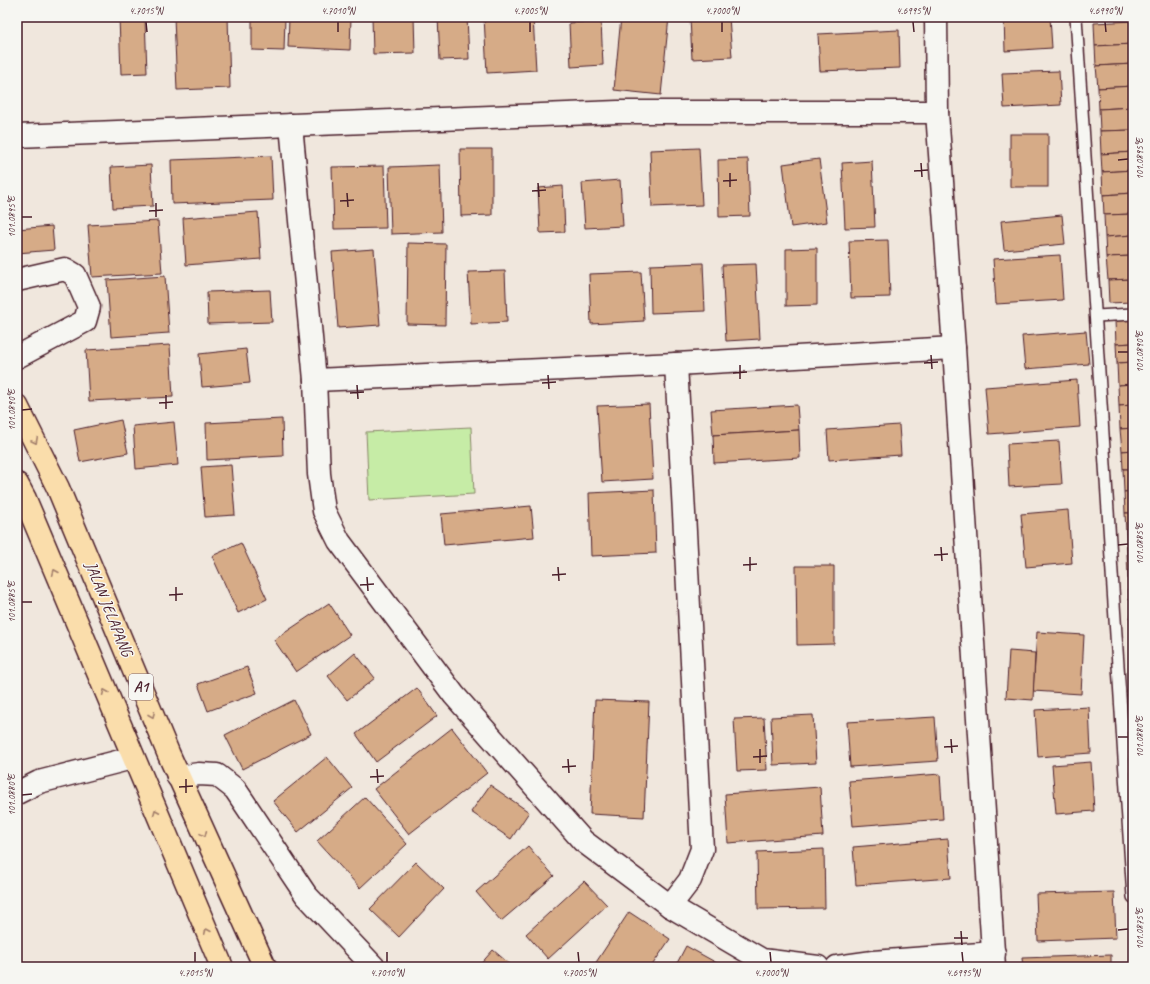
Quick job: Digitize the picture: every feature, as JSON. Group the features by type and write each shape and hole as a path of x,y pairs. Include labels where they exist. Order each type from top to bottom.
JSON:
{"main road":[{"name":"JALAN JELAPANG","path":"17,406 58,488 178,777 265,967"},
{"name":"A1","path":"17,484 25,499 132,758 222,967"}],"street":[{"path":"837,967 873,962 994,960 954,348 936,112 936,18"},
{"path":"17,136 618,112 936,112"},
{"path":"291,125 315,380 319,474 324,511 339,541 454,695 583,841 670,906 762,960 818,967"},
{"path":"17,280 65,269 75,276 89,308 85,321 17,356"},
{"path":"315,380 676,364 954,348"},
{"path":"670,906 690,880 702,849 676,364"},
{"path":"17,793 39,782 132,758"},
{"path":"178,777 199,774 217,775 235,789 306,896 374,967"}],"lane":[{"path":"1076,17 1133,897"},
{"path":"1096,316 1133,314"}],"green space":[{"path":"471,427 474,494 369,500 366,432"}],"building":[{"path":"119,17 145,17 147,73 121,74"},
{"path":"174,17 228,17 230,88 177,90"},
{"path":"252,17 285,17 284,51 252,50"},
{"path":"289,17 351,17 350,50 288,47"},
{"path":"372,17 414,17 415,53 373,54"},
{"path":"438,17 467,17 469,59 440,60"},
{"path":"484,17 533,17 536,70 487,73"},
{"path":"621,17 669,17 661,95 614,90"},
{"path":"690,17 729,17 732,57 692,59"},
{"path":"1004,17 1050,17 1052,48 1005,51"},
{"path":"601,21 603,65 571,67 569,23"},
{"path":"1133,21 1133,44 1095,46 1094,23"},
{"path":"899,30 900,68 820,71 818,34"},
{"path":"1133,44 1133,64 1096,66 1095,46"},
{"path":"1133,64 1133,86 1098,88 1096,66"},
{"path":"1059,71 1061,105 1004,108 1002,73"},
{"path":"1133,86 1133,107 1099,109 1098,88"},
{"path":"1133,107 1133,130 1100,131 1099,109"},
{"path":"1133,130 1133,152 1101,154 1100,131"},
{"path":"1010,134 1048,134 1048,187 1010,187"},
{"path":"699,148 702,205 652,207 650,150"},
{"path":"460,149 492,149 492,215 461,216"},
{"path":"1133,152 1133,170 1102,172 1101,154"},
{"path":"271,156 273,200 172,204 171,160"},
{"path":"748,159 750,216 719,217 718,160"},
{"path":"819,159 827,222 791,227 783,164"},
{"path":"872,161 875,227 845,228 842,163"},
{"path":"151,165 153,206 113,208 111,167"},
{"path":"440,165 442,232 391,234 389,167"},
{"path":"384,166 386,228 334,229 332,167"},
{"path":"1133,170 1133,193 1103,195 1102,172"},
{"path":"620,180 623,226 585,228 582,183"},
{"path":"563,186 565,232 540,233 538,188"},
{"path":"1133,193 1133,214 1104,215 1103,195"},
{"path":"258,212 261,259 186,265 183,218"},
{"path":"1133,214 1133,235 1105,237 1104,215"},
{"path":"1062,215 1065,244 1004,250 1001,221"},
{"path":"158,221 162,273 92,277 88,225"},
{"path":"52,226 54,250 17,253 17,229"},
{"path":"1133,235 1133,256 1106,257 1105,237"},
{"path":"888,240 890,297 851,298 849,241"},
{"path":"408,243 446,244 445,325 407,324"},
{"path":"817,248 817,305 786,306 786,249"},
{"path":"374,249 380,325 338,328 332,252"},
{"path":"1060,255 1063,300 996,304 993,259"},
{"path":"1133,256 1133,279 1108,280 1106,257"},
{"path":"703,263 705,311 651,313 650,265"},
{"path":"756,264 760,339 726,341 722,265"},
{"path":"505,271 507,322 471,324 468,272"},
{"path":"641,272 644,321 591,324 589,274"},
{"path":"165,276 169,333 111,337 107,280"},
{"path":"1133,279 1133,302 1109,303 1108,280"},
{"path":"270,290 272,322 208,324 207,292"},
{"path":"1133,320 1133,343 1116,344 1115,321"},
{"path":"1086,331 1089,364 1025,369 1022,336"},
{"path":"1133,343 1133,362 1117,363 1116,344"},
{"path":"170,345 173,397 89,401 86,350"},
{"path":"246,349 250,383 202,387 199,354"},
{"path":"1133,362 1133,384 1118,385 1117,363"},
{"path":"1077,380 1080,427 989,434 985,387"},
{"path":"1133,384 1133,405 1119,406 1118,385"},
{"path":"649,404 653,479 602,482 597,406"},
{"path":"797,405 799,430 713,435 711,410"},
{"path":"1133,405 1133,428 1120,429 1119,406"},
{"path":"282,419 283,456 207,460 206,423"},
{"path":"121,420 128,453 80,462 74,430"},
{"path":"174,422 178,465 136,469 133,426"},
{"path":"899,425 901,455 829,460 827,430"},
{"path":"1133,428 1133,450 1122,451 1120,429"},
{"path":"799,430 800,458 714,463 713,435"},
{"path":"1059,441 1062,484 1009,487 1007,444"},
{"path":"1133,450 1133,469 1123,469 1122,451"},
{"path":"231,465 235,515 205,517 201,467"},
{"path":"1123,469 1133,469 1133,491 1124,492"},
{"path":"654,490 656,553 591,556 589,493"},
{"path":"1133,491 1133,513 1125,513 1124,492"},
{"path":"531,506 534,537 444,545 441,514"},
{"path":"1068,510 1072,563 1026,567 1021,514"},
{"path":"1125,513 1133,513 1133,534 1126,534"},
{"path":"1126,534 1133,534 1133,554 1127,554"},
{"path":"241,543 267,599 238,613 212,556"},
{"path":"1127,554 1133,554 1133,577 1128,577"},
{"path":"796,566 834,566 834,644 797,645"},
{"path":"1128,577 1133,577 1133,600 1129,600"},
{"path":"329,603 350,635 296,672 274,640"},
{"path":"1130,616 1133,616 1133,639 1131,639"},
{"path":"1037,632 1084,635 1081,694 1033,691"},
{"path":"1009,651 1035,653 1033,700 1006,698"},
{"path":"355,653 375,678 347,700 328,676"},
{"path":"247,667 257,693 208,711 198,684"},
{"path":"417,688 437,716 376,762 356,734"},
{"path":"294,700 311,734 242,769 225,735"},
{"path":"595,700 649,702 644,817 590,814"},
{"path":"1089,707 1091,753 1038,757 1035,710"},
{"path":"813,715 816,763 773,765 771,717"},
{"path":"935,717 938,761 850,767 847,722"},
{"path":"764,718 767,770 737,771 734,719"},
{"path":"452,728 487,773 409,834 374,789"},
{"path":"327,757 352,788 298,832 273,801"},
{"path":"1091,762 1094,811 1056,814 1052,765"},
{"path":"940,774 943,819 853,826 849,781"},
{"path":"490,785 529,812 511,839 471,812"},
{"path":"820,787 823,836 728,843 725,794"},
{"path":"365,797 407,844 360,888 317,841"},
{"path":"948,839 951,878 856,885 853,847"},
{"path":"528,846 554,876 501,921 476,892"},
{"path":"824,849 825,908 758,909 757,852"},
{"path":"416,862 444,889 399,937 370,909"},
{"path":"584,881 607,905 548,959 526,934"},
{"path":"1114,892 1116,938 1038,941 1036,894"},
{"path":"629,912 670,939 651,967 593,967"},
{"path":"686,946 724,967 675,967"},
{"path":"493,950 513,967 478,967"},
{"path":"1111,955 1111,967 1023,967 1022,958"}]}
